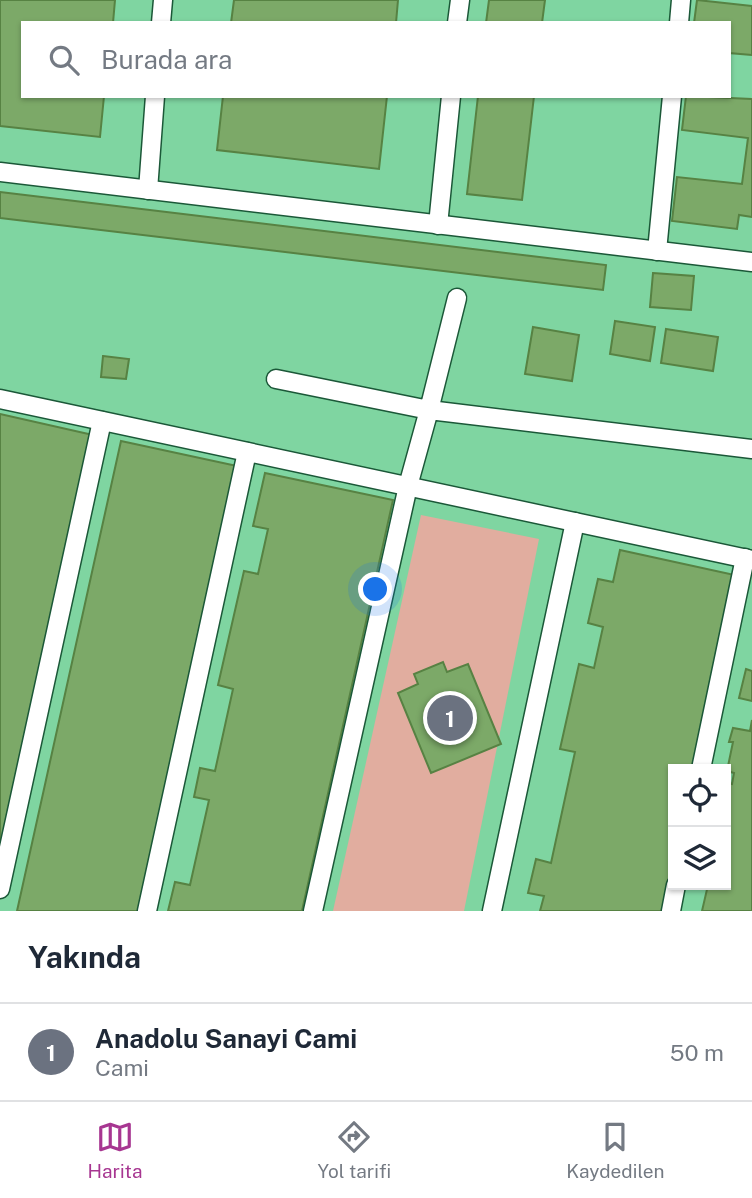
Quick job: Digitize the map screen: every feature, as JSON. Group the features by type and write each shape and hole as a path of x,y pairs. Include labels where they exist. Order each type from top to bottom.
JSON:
{"street":[{"path":"161,21 163,0"},
{"path":"457,21 460,0"},
{"path":"679,21 681,0"},
{"path":"148,190 155,98"},
{"path":"438,225 450,98"},
{"path":"657,251 672,98"},
{"path":"0,173 752,262"},
{"path":"313,911 408,486 457,298"},
{"path":"276,379 429,410 752,449"},
{"path":"0,399 748,559 702,764"},
{"path":"0,889 102,421"},
{"path":"147,911 247,452"},
{"path":"492,911 575,522"},
{"path":"671,911 676,890"}],"shaded area":[{"path":"0,0 752,0 752,911 0,911"},
{"path":"421,515 539,539 464,911 333,911"}],"building":[{"path":"0,0 115,0 113,21 21,21 21,98 104,98 100,137 0,126"},
{"path":"234,0 398,0 396,21 231,21"},
{"path":"489,0 545,0 542,21 486,21"},
{"path":"697,0 752,6 752,55 731,53 731,21 694,21"},
{"path":"223,98 387,98 379,169 217,150"},
{"path":"478,98 534,98 522,200 467,194"},
{"path":"686,98 752,99 752,217 739,215 737,229 672,221 677,177 742,184 748,138 682,130"},
{"path":"0,192 606,265 603,290 0,218"},
{"path":"653,273 694,276 691,310 650,307"},
{"path":"615,321 655,327 650,361 610,354"},
{"path":"533,327 579,335 572,381 525,374"},
{"path":"666,329 718,337 713,371 661,363"},
{"path":"103,356 129,359 126,379 101,377"},
{"path":"0,414 93,435 0,857"},
{"path":"121,441 237,466 138,911 17,911"},
{"path":"265,473 393,500 302,911 168,911 175,882 190,885 209,800 194,797 200,768 215,771 233,689 218,685 244,571 258,574 268,529 253,526"},
{"path":"620,550 739,576 697,764 668,764 669,890 665,911 540,911 544,896 528,893 536,859 551,863 575,752 560,749 579,664 594,668 603,627 588,623 598,579 613,582"},
{"path":"443,662 447,672 468,664 501,744 431,773 398,693 418,684 414,674"},
{"path":"746,669 752,671 752,701 739,698"},
{"path":"752,720 752,911 702,911 707,890 731,890 731,784 734,773 731,772 731,764 728,764 733,742 729,742 733,728 750,731"}],"place":[{"name":"Anadolu Sanayi Cami","path":"450,718"}]}
